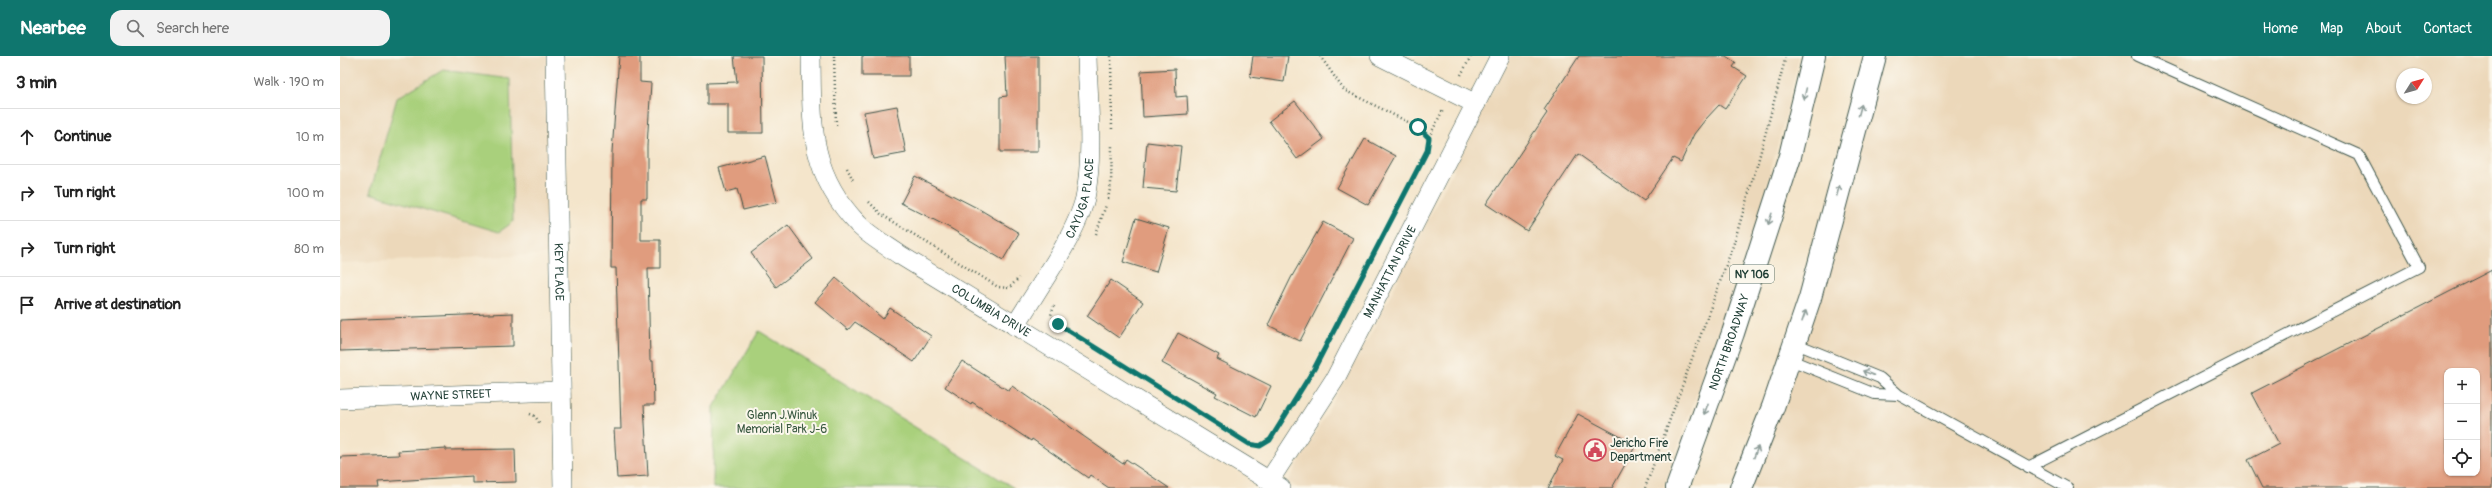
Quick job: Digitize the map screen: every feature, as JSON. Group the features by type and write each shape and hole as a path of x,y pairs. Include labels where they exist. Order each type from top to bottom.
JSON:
{"main road":[{"name":"NORTH BROADWAY","path":"1678,488 1733,333 1790,156 1814,56"},
{"path":"1741,488 1773,407 1810,298 1875,56"}],"street":[{"name":"KEY PLACE","path":"555,56 563,488"},
{"name":"COLUMBIA DRIVE","path":"811,56 813,135 820,165 836,198 859,226 900,255 1275,485"},
{"name":"CAYUGA PLACE","path":"1015,326 1072,231 1084,200 1089,174 1087,56"},
{"path":"1380,56 1476,104"},
{"name":"MANHATTAN DRIVE","path":"1275,485 1335,379 1500,56"},
{"name":"WAYNE STREET","path":"340,399 561,390"}],"lane":[{"path":"2028,466 2419,267 2359,155 2137,56"},
{"path":"1791,351 1876,394 1899,395"},
{"path":"1791,351 1880,378 1899,395 2068,488"}],"path":[{"path":"834,56 836,128"},
{"path":"1093,239 1103,218 1111,184 1111,56"},
{"path":"1320,56 1344,90 1418,127 1429,138 1424,157"},
{"path":"1645,488 1733,246 1758,162 1786,56"},
{"path":"845,166 854,183"},
{"path":"865,198 881,214 998,287 1009,288 1021,276"},
{"path":"1055,300 1051,315 1058,324 1083,341"},
{"path":"523,412 535,416 542,432"},
{"path":"1249,444 1260,446 1270,440 1274,434"}],"shaded area":[{"path":"340,56 551,56 554,254 340,263"},
{"path":"1510,56 1799,56 1787,110 1752,239 1663,488 1299,488 1288,482 1373,330"},
{"path":"1883,56 2492,56 2492,488 1741,488"}],"green space":[{"path":"443,70 510,79 513,222 499,232 370,193 397,98"},
{"name":"Glenn J.Winuk Memorial Park J-6","path":"759,331 1014,488 713,488 714,407"}],"building":[{"path":"619,56 640,56 640,82 651,83 647,146 647,199 641,199 641,240 660,240 660,268 648,268 650,361 653,361 654,405 644,405 648,476 617,478 614,429 621,429 616,268 611,268 612,152"},
{"path":"734,56 762,56 763,133 728,133 728,104 707,104 707,83 737,82"},
{"path":"862,56 909,56 909,76 862,76"},
{"path":"1005,56 1038,56 1038,152 1000,152 1000,97 1007,96"},
{"path":"1253,56 1288,56 1284,82 1250,77"},
{"path":"1579,56 1726,56 1736,63 1733,67 1747,76 1725,109 1719,105 1694,134 1681,162 1673,158 1644,201 1578,154 1527,231 1486,204 1547,113 1544,110"},
{"path":"1175,69 1176,97 1187,96 1188,114 1143,117 1141,71"},
{"path":"1295,101 1324,139 1297,159 1269,121"},
{"path":"897,106 906,153 873,159 864,112"},
{"path":"1365,139 1396,156 1368,205 1337,188"},
{"path":"1147,142 1181,146 1176,191 1143,188"},
{"path":"765,156 777,202 743,210 737,189 726,192 719,168"},
{"path":"915,176 979,209 1019,233 1003,260 950,228 901,203"},
{"path":"1136,218 1169,228 1156,272 1123,262"},
{"path":"1323,222 1353,238 1300,341 1268,325 1291,278"},
{"path":"788,225 813,259 776,287 751,253"},
{"path":"2492,270 2492,488 2262,488 2248,460 2279,444 2252,393"},
{"path":"836,278 883,319 890,308 931,336 914,362 855,322 848,330 815,302"},
{"path":"1111,280 1143,302 1119,338 1087,316"},
{"path":"513,313 513,346 340,351 340,320"},
{"path":"1178,333 1219,355 1217,359 1271,386 1256,417 1215,396 1217,393 1162,363"},
{"path":"962,361 1009,391 1012,386 1123,464 1126,459 1169,488 1109,488 1090,475 1088,478 1032,439 1031,441 972,402 971,404 945,387"},
{"name":"Jericho Fire Department","path":"1578,414 1636,445 1612,488 1548,488 1563,460 1555,456"},
{"path":"446,448 446,450 515,449 516,482 472,483 472,476 378,482 379,488 340,488 340,457 399,455 398,451"}],"place":[{"name":"Jericho Fire Department","path":"1595,450"}],"route":[{"path":"1058,324 1249,444 1260,446 1270,440 1314,369 1427,151 1429,138 1418,127"}]}
